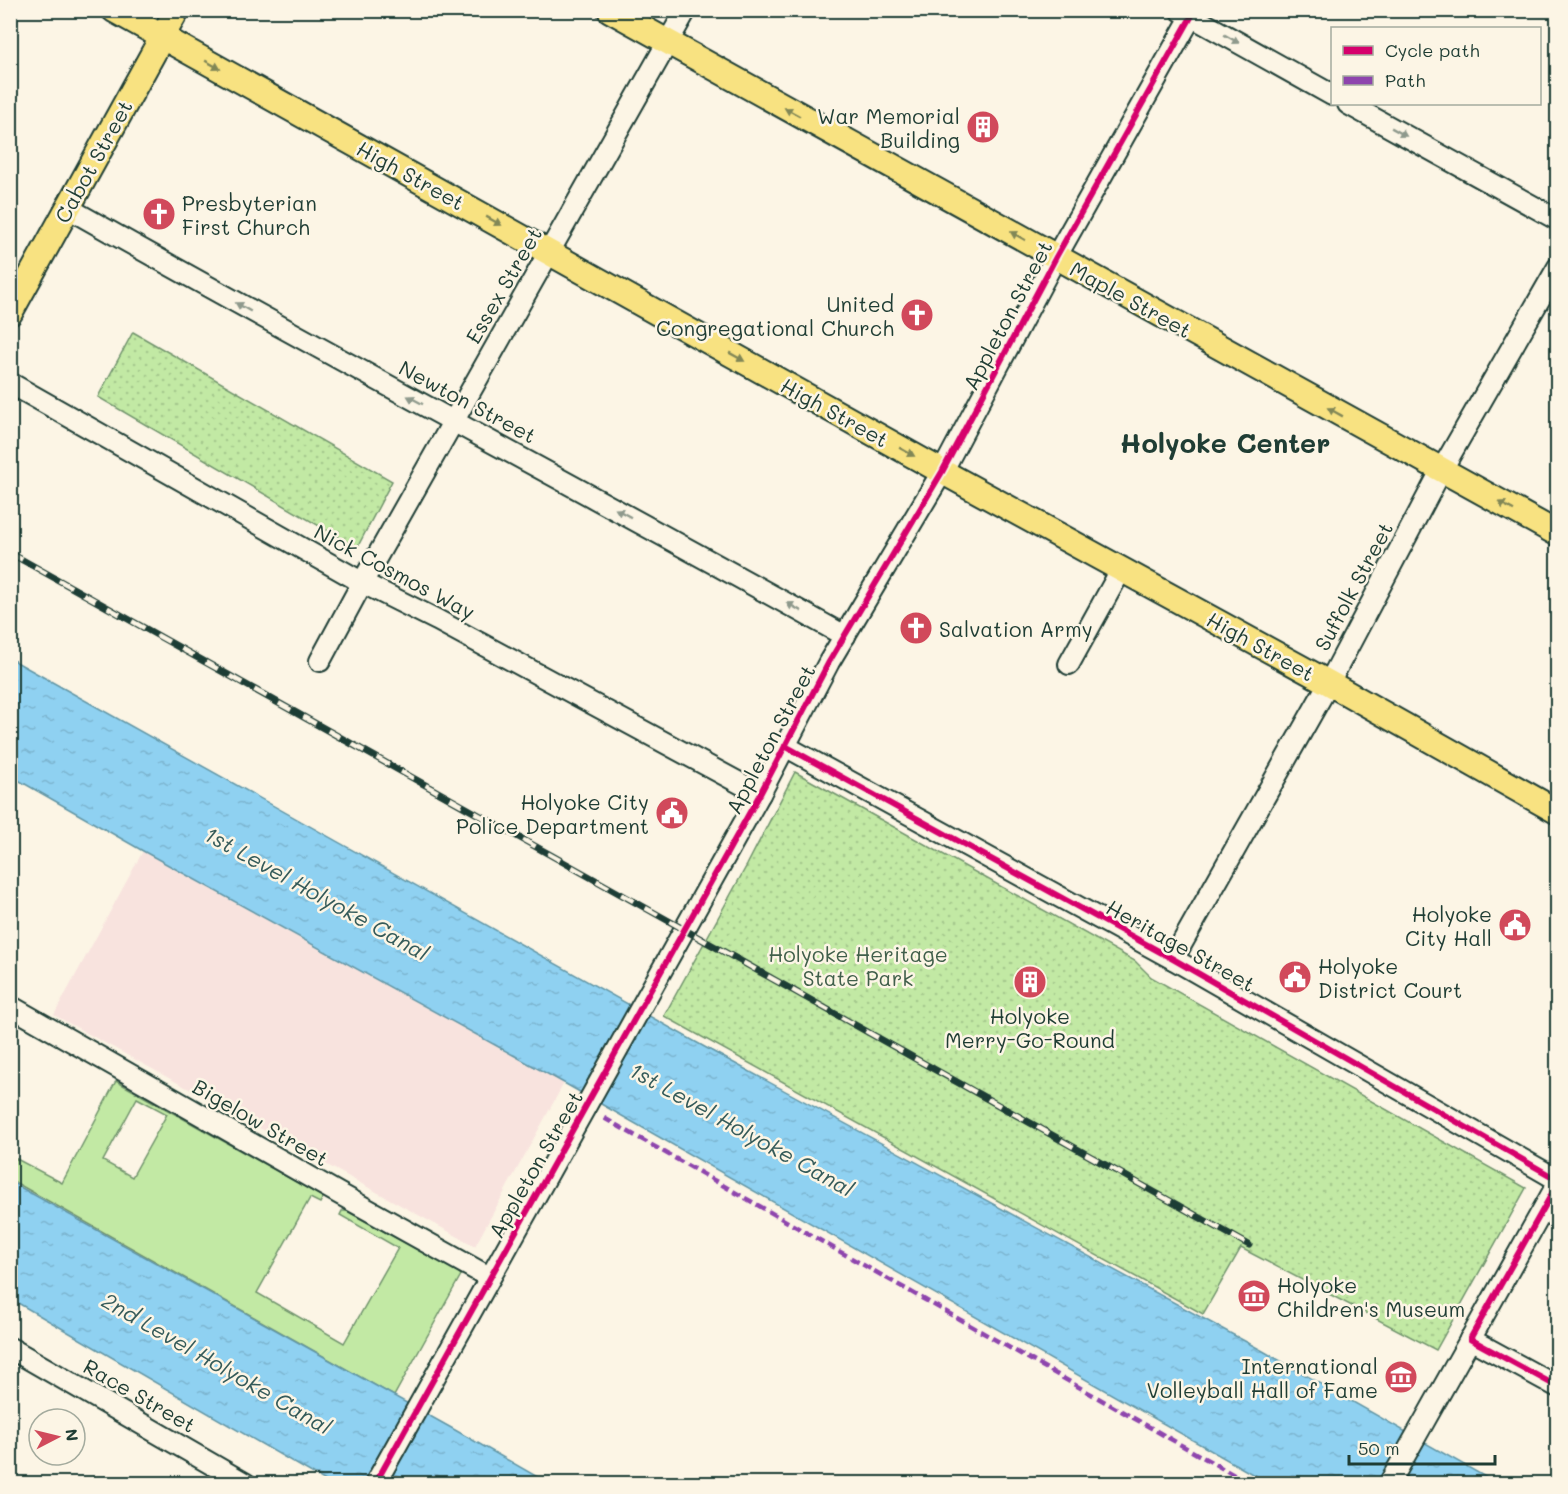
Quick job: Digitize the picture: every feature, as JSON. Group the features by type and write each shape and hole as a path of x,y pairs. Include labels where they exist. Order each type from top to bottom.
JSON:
{"main road":[{"name":"High Street","path":"114,10 942,472 1329,683 1557,812"},
{"name":"Cabot Street","path":"10,313 177,10"},
{"name":"Maple Street","path":"610,10 1557,534"}],"street":[{"name":"Essex Street","path":"320,661 686,10"},
{"path":"1189,13 1331,94"},
{"name":"Appleton Street","path":"375,1484 760,794 845,636 942,472 1189,13"},
{"path":"1350,105 1557,220"},
{"name":"Newton Street","path":"68,208 256,315 845,636"},
{"name":"Suffolk Street","path":"1173,958 1329,683 1441,471 1557,267"},
{"name":"Nick Cosmos Way","path":"10,383 362,583 437,620 760,794"},
{"path":"1069,664 1121,570"},
{"name":"Heritage Street","path":"785,746 1173,958 1557,1181"},
{"name":"Bigelow Street","path":"10,1006 328,1188 489,1277"},
{"path":"1389,1484 1557,1181"},
{"path":"1470,1339 1557,1388"},
{"name":"Race Street","path":"10,1348 246,1484"}],"shaded area":[{"path":"143,851 564,1083 475,1246 54,1015"}],"green space":[{"path":"133,332 392,481 357,548 98,397"},
{"name":"Holyoke Heritage State Park","path":"795,772 1135,961 1151,977 1526,1188 1436,1350 1241,1248 1203,1314 664,1016"},
{"path":"116,1081 323,1197 320,1203 310,1198 257,1293 344,1343 398,1248 340,1215 342,1211 347,1211 461,1275 394,1396 11,1180 11,1156 62,1183","holes":["137,1098 167,1114 132,1177 103,1161"]}],"water":[{"name":"1st Level Holyoke Canal","path":"11,659 710,1050 1263,1351 1496,1483 1268,1483 564,1083 11,776"},
{"name":"2nd Level Holyoke Canal","path":"11,1182 548,1483 329,1483 11,1299"}],"railway":[{"path":"10,553 1249,1245"}],"marked path":[{"path":"604,1118 1250,1484"}],"cycle path":[{"path":"375,1484 760,794 829,662 942,472 1056,257 1195,10"},
{"path":"785,746 1173,959 1558,1180"},
{"path":"1558,1183 1470,1339 1558,1387"}],"place":[{"name":"War Memorial Building","path":"983,127"},
{"name":"Presbyterian First Church","path":"159,214"},
{"name":"United Congregational Church","path":"917,315"},
{"name":"Salvation Army","path":"916,628"},
{"name":"Holyoke City Police Department","path":"672,813"},
{"name":"Holyoke City Hall","path":"1515,925"},
{"name":"Holyoke District Court","path":"1295,977"},
{"name":"Holyoke Merry-Go-Round","path":"1030,982"},
{"name":"Holyoke Children's Museum","path":"1254,1296"},
{"name":"International Volleyball Hall of Fame","path":"1401,1377"}],"district":[{"name":"Holyoke Center","path":"1225,442"}]}
